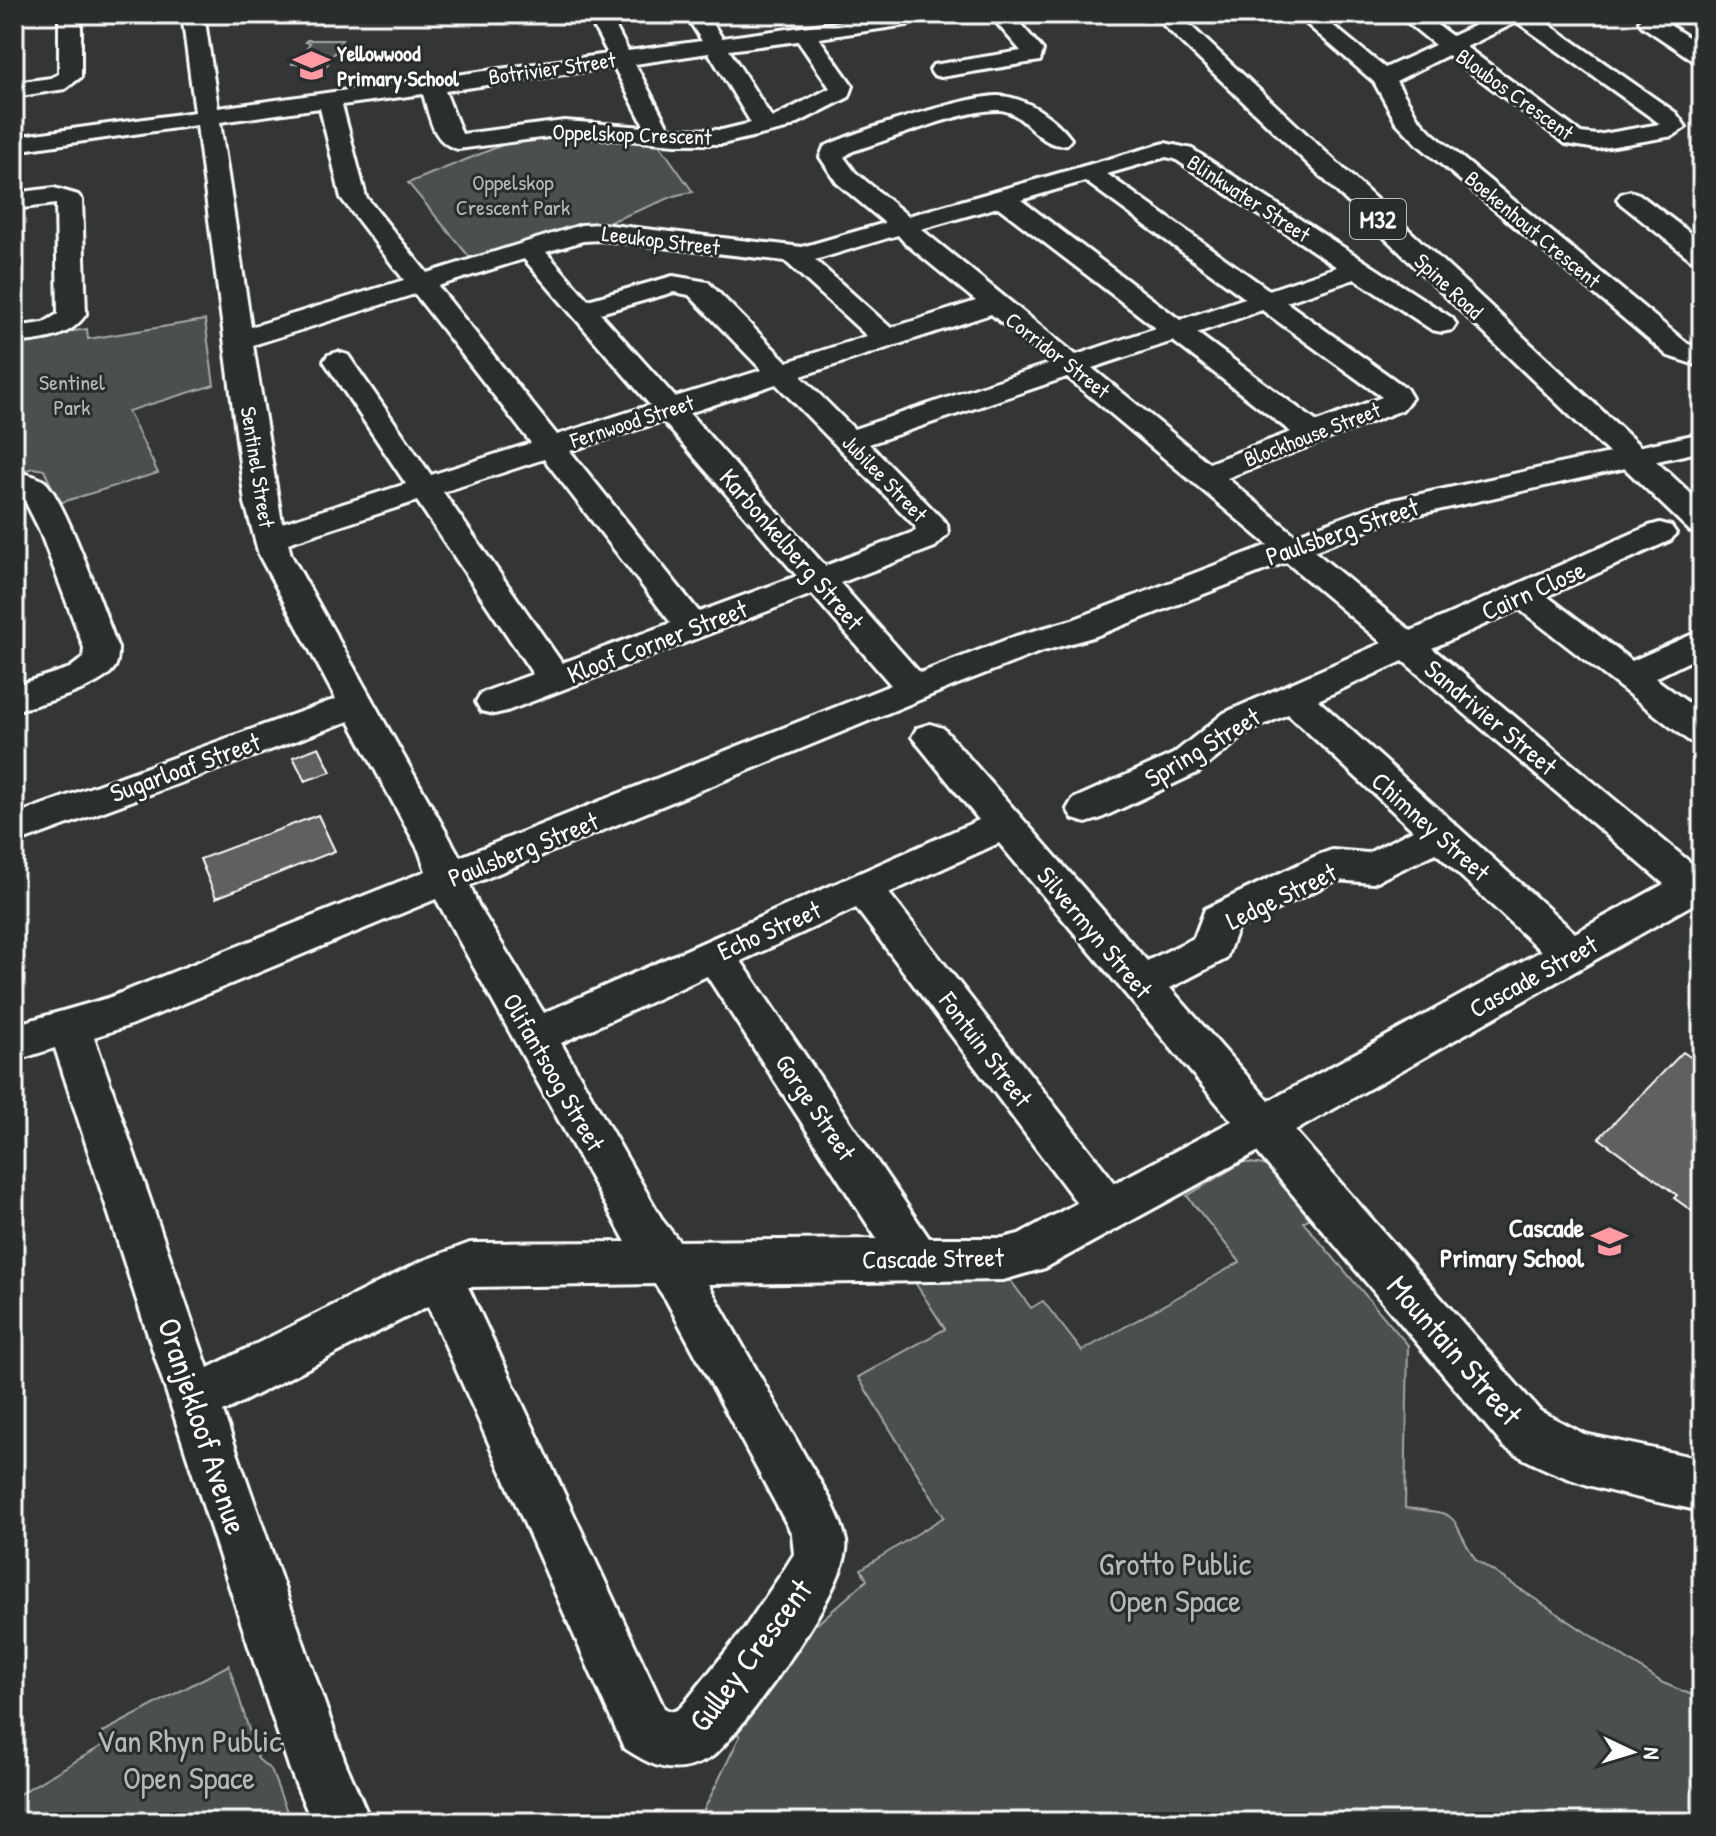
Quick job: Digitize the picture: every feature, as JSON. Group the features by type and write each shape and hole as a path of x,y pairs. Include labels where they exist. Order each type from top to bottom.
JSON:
{"main road":[{"name":"Spine Road","path":"1164,14 1639,445 1702,482"},
{"name":"Spine Road","path":"1189,14 1639,445 1702,523"}],"street":[{"path":"14,90 57,84 70,77 70,14"},
{"name":"Sentinel Street","path":"193,14 269,538 283,573 438,851 448,880"},
{"path":"598,14 661,136"},
{"path":"696,14 766,128"},
{"path":"941,70 1032,56 1032,50 1000,14"},
{"path":"1306,14 1383,78 1518,14"},
{"path":"1408,14 1450,46"},
{"name":"Bloubos Crescent","path":"1450,46 1574,139 1597,142 1674,127 1668,118 1518,14"},
{"path":"1654,14 1650,21 1702,56"},
{"path":"897,17 972,107 1010,117 1029,118 1059,139"},
{"name":"Botrivier Street","path":"14,144 804,33 897,17"},
{"name":"Oppelskop Crescent","path":"431,84 448,136 454,141 545,114 604,130 717,138 766,128 803,114 842,90 804,33"},
{"path":"526,71 545,114"},
{"name":"Boekenhout Crescent","path":"1383,78 1408,122 1424,138 1678,350 1702,358"},
{"path":"329,99 354,198 693,628"},
{"name":"Corridor Street","path":"972,107 850,162 844,174 906,225 914,237 1059,358 1075,366 1282,541"},
{"name":"Blinkwater Street","path":"1088,172 1160,151 1179,152 1442,324"},
{"path":"1088,172 1267,300"},
{"name":"Leeukop Street","path":"239,340 529,249 594,232 795,256 1088,172"},
{"path":"14,201 54,196 69,200 72,314 69,321 59,327 14,335"},
{"path":"1001,197 1313,434"},
{"path":"1630,199 1702,255"},
{"name":"Karbonkelberg Street","path":"529,249 914,689"},
{"path":"795,256 886,339"},
{"name":"Blinkwater Street","path":"849,441 1358,269"},
{"name":"Jubilee Street","path":"582,310 673,284 694,286 931,524 932,534 924,540 821,580"},
{"name":"Blockhouse Street","path":"1206,475 1392,404 1397,398 1396,394 1267,300"},
{"name":"Fernwood Street","path":"269,538 995,304"},
{"path":"338,361 555,680"},
{"path":"1639,445 1702,422"},
{"path":"1639,445 1702,442"},
{"name":"Paulsberg Street","path":"14,1043 70,1029 448,880 914,689 1028,644 1084,628 1282,541 1639,445"},
{"path":"14,483 22,482 35,489 55,529 101,648 100,663 82,676 14,699"},
{"name":"Cairn Close","path":"1406,646 1660,533"},
{"name":"Sandrivier Street","path":"1282,541 1698,884"},
{"name":"Kloof Corner Street","path":"494,702 821,580"},
{"path":"1522,594 1702,732"},
{"path":"1630,676 1702,641"},
{"name":"Spring Street","path":"1086,809 1186,763 1237,722 1406,646"},
{"name":"Chimney Street","path":"1292,697 1571,954"},
{"name":"Sugarloaf Street","path":"14,830 356,705"},
{"name":"Silvermyn Street","path":"930,737 1262,1127"},
{"name":"Echo Street","path":"535,1036 1003,825"},
{"name":"Ledge Street","path":"1139,984 1212,948 1219,920 1332,865 1373,868 1439,834"},
{"name":"Olifantsoog Street","path":"448,880 463,917 664,1262"},
{"name":"Cascade Street","path":"195,1400 439,1276 484,1264 917,1260 1017,1256 1262,1127 1698,884"},
{"name":"Fontuin Street","path":"863,888 1109,1210"},
{"name":"Gorge Street","path":"715,955 917,1260"},
{"name":"Oranjekloof Avenue","path":"70,1029 281,1661 319,1770 342,1822"},
{"name":"Mountain Street","path":"1262,1127 1522,1429 1564,1453 1702,1485"},
{"name":"Gulley Crescent","path":"439,1276 644,1728 665,1741 681,1741 691,1738 701,1729 808,1585 820,1555 820,1541 815,1525 683,1284 664,1262"}],"green space":[{"path":"342,40 327,65 291,64 298,61 310,43 305,42"},
{"name":"Oppelskop Crescent Park","path":"567,136 659,144 693,192 677,195 600,226 472,260 408,183 505,144"},
{"name":"Sentinel Park","path":"205,320 214,385 128,411 158,473 59,503 44,470 33,468 14,474 14,341 87,329 88,339"},
{"name":"Grotto Public Open Space","path":"1243,1162 1271,1166 1312,1217 1303,1222 1408,1345 1405,1508 1447,1515 1457,1525 1476,1560 1663,1683 1702,1699 1702,1822 698,1822 740,1736 728,1725 805,1619 817,1624 867,1580 861,1569 944,1517 858,1377 945,1329 914,1281 1011,1281 1031,1308 1043,1301 1082,1351 1240,1262 1187,1196"},
{"name":"Van Rhyn Public Open Space","path":"229,1665 258,1759 271,1770 291,1822 14,1822 14,1797 105,1744 103,1732"}],"building":[{"path":"319,747 331,772 305,781 293,757"},
{"path":"318,815 335,851 216,898 200,859"},
{"path":"1683,1052 1702,1065 1702,1218 1674,1198 1677,1195 1599,1138"}],"place":[{"name":"Yellowwood Primary School","path":"311,66"},
{"name":"Cascade Primary School","path":"1610,1242"}]}
